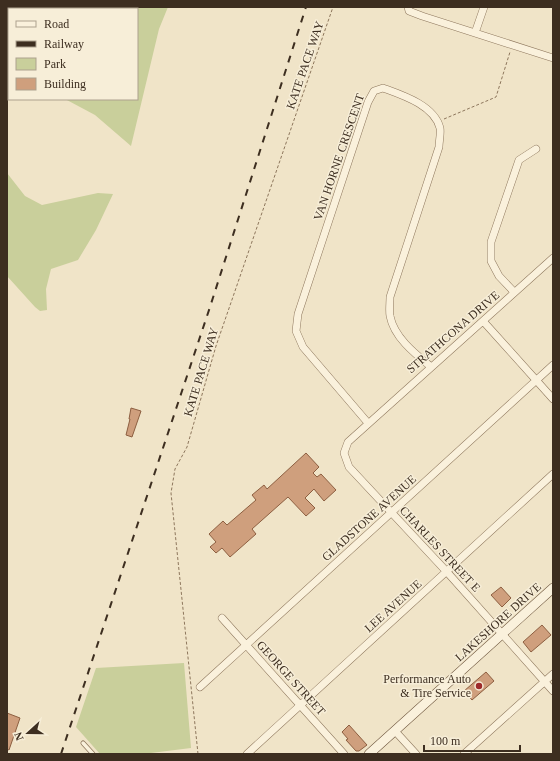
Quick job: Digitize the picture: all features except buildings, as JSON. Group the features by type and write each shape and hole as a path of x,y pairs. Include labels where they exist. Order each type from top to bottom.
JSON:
{"main road":[{"name":"LAKESHORE DRIVE","path":"369,754 553,588"}],"street":[{"path":"408,7 409,11 422,16 553,57"},
{"path":"475,33 484,7"},
{"name":"VAN HORNE CRESCENT","path":"368,423 304,347 296,331 298,314 368,102 374,91 383,88 414,100 429,111 437,123"},
{"path":"430,366 406,345 396,332 390,316 390,297 439,147 440,128 437,123"},
{"path":"514,292 498,276 490,261 491,242 519,160 536,149"},
{"name":"STRATHCONA DRIVE","path":"368,423 430,366 553,258"},
{"path":"483,321 553,399"},
{"name":"GLADSTONE AVENUE","path":"200,687 553,365"},
{"name":"CHARLES STREET E","path":"368,423 348,442 344,453 349,466 447,572 553,691"},
{"name":"LEE AVENUE","path":"247,754 553,474"},
{"name":"GEORGE STREET","path":"222,618 344,754"},
{"path":"464,754 553,674"},
{"path":"395,731 416,754"}],"lane":[{"path":"83,743 93,754"}],"path":[{"name":"KATE PACE WAY","path":"198,754 171,493 175,469 187,447 216,346 333,7"},
{"path":"437,123 496,97 512,45"}],"green space":[{"path":"7,7 168,7 159,29 131,146 95,115 67,100 138,100 138,8 8,8 7,86"},
{"path":"7,173 25,196 42,205 98,193 113,194 96,230 78,260 51,269 46,289 47,310 40,311 35,307 7,276"},
{"path":"184,663 191,748 143,754 100,754 76,727 96,668"}],"railway":[{"path":"61,754 210,307 306,7"}],"place":[{"name":"Performance Auto & Tire Service","path":"479,686"}]}
